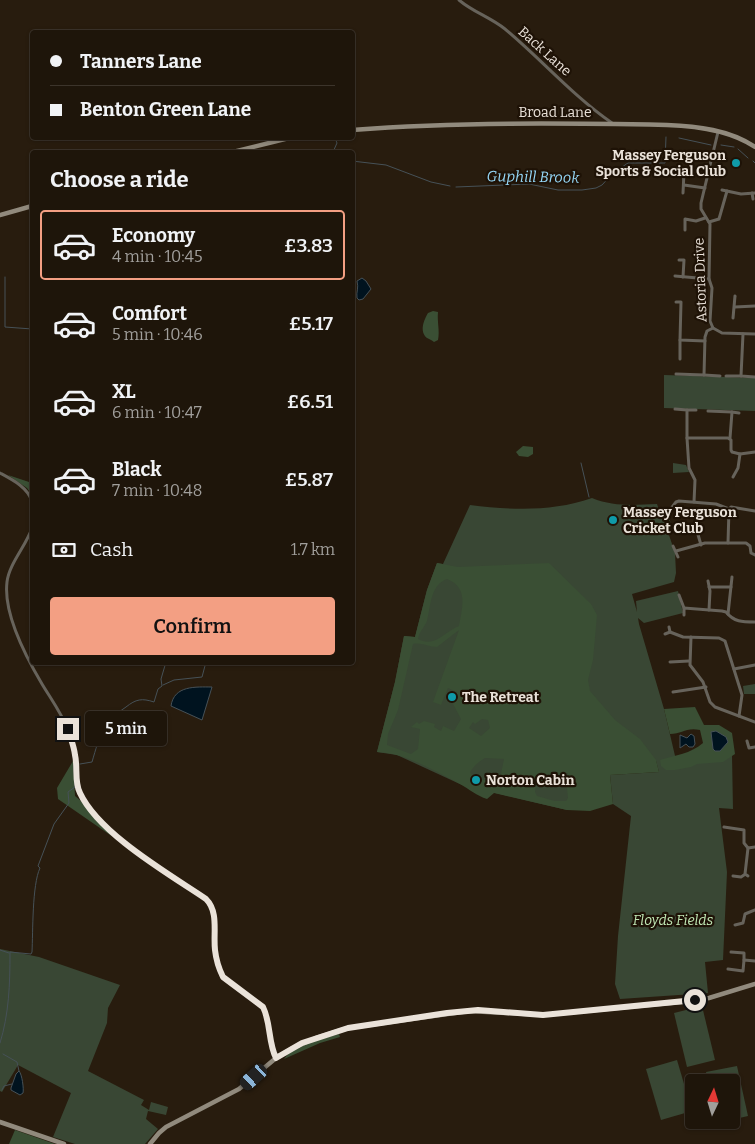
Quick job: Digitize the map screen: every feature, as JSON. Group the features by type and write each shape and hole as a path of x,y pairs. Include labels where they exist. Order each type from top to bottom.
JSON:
{"main road":[{"name":"Broad Lane","path":"355,130 416,125 562,123 683,126 718,132 741,139 755,147"},
{"path":"240,150 278,140"},
{"path":"0,215 30,207"},
{"path":"150,1144 166,1127 239,1089 276,1058 292,1048 316,1038 366,1024 469,1011 543,1015 681,1002 709,998 755,984"},
{"path":"0,1122 64,1144"}],"street":[{"name":"Back Lane","path":"459,0 504,28 595,111 613,124"},
{"name":"Astoria Drive","path":"718,132 701,209 710,228 709,279 712,288 710,321 713,328 722,333 755,334"},
{"path":"680,172 684,172 683,193"},
{"path":"684,185 705,188"},
{"path":"722,190 741,194 754,193 753,199"},
{"path":"685,230 686,217 696,221 719,219 727,191"},
{"path":"679,260 686,260 683,277"},
{"path":"675,276 709,279"},
{"path":"733,318 736,296"},
{"path":"676,302 686,302"},
{"path":"680,358 681,302"},
{"path":"735,307 755,306"},
{"path":"704,375 705,341 707,331 713,328"},
{"path":"741,376 743,334"},
{"path":"680,340 705,341"},
{"path":"676,374 720,376"},
{"path":"726,376 755,377"},
{"path":"675,409 696,410"},
{"path":"687,410 689,468 696,480 694,502"},
{"path":"708,411 739,413"},
{"path":"732,412 731,451 740,454 755,452"},
{"path":"687,438 730,438"},
{"path":"733,477 738,468 740,454"},
{"path":"0,473 21,485 30,497"},
{"path":"667,510 670,510 677,501 716,504 729,508 755,511"},
{"path":"728,543 729,508"},
{"path":"697,531 701,545"},
{"path":"30,534 27,543 10,572 7,583 8,601 12,618 30,662"},
{"path":"676,551 705,543 748,544 751,553 755,555"},
{"path":"674,546 678,557"},
{"path":"728,614 732,578"},
{"path":"708,581 710,587 709,610"},
{"path":"710,587 731,587"},
{"path":"679,595 684,608 684,615"},
{"path":"684,608 726,612 730,618 735,620 755,622"},
{"path":"669,627 670,632"},
{"path":"665,634 670,632 691,637 717,637 724,640 728,646 742,695 739,716"},
{"path":"691,637 690,661 692,669 706,687 708,700 712,705 755,722"},
{"path":"670,662 690,661"},
{"path":"32,665 68,729 75,754 77,784 80,793 113,833 210,904 214,914 215,951 220,972 223,977 263,1007 276,1058"},
{"path":"734,669 755,665"},
{"path":"673,692 706,687"},
{"path":"747,741 749,748 755,747"},
{"path":"724,827 744,830 744,842 748,848 747,875 742,877 733,876"},
{"path":"748,848 755,847"},
{"path":"744,922 744,914 755,910"},
{"path":"744,922 748,924"},
{"path":"735,925 744,922"},
{"path":"728,969 743,971 744,954 731,952"},
{"path":"744,960 755,961"}],"green space":[{"path":"438,312 439,330 438,340 434,342 427,338 423,332 424,322 428,313"},
{"path":"664,375 755,378 755,411 664,408"},
{"path":"523,446 533,447 533,454 528,457 519,456 516,452"},
{"path":"673,463 686,465 689,472 673,473"},
{"path":"8,475 30,482 30,492"},
{"name":"Floyds Fields","path":"592,498 616,504 657,504 660,513 668,512 671,525 669,535 675,553 676,573 674,582 632,594 637,612 636,601 678,591 683,613 644,623 638,618 639,624 664,709 676,760 732,755 733,809 719,808 727,872 723,960 705,962 708,993 620,999 615,984 618,936 631,816 613,804 610,775 659,772 656,761 610,766 567,810 462,785 397,755 377,752 395,682 404,636 415,637 427,590 437,563 443,564 470,505 531,509 562,506"},
{"path":"437,563 458,567 549,563 591,604 597,615 593,660 588,680 590,691 615,720 640,739 656,760 659,772 610,775 613,804 590,811 567,810 494,793 487,799 409,759 377,752 395,682 404,636 415,637 427,590","holes":["447,579 459,587 462,599 459,626 429,642 418,639 427,621 434,591 441,582","459,630 433,702 441,705 448,688 457,692 453,704 461,719 454,731 443,726 441,731 434,727 435,724 424,721 419,724 417,722 411,727 420,729 418,749 411,754 387,745 388,734 398,710 413,644 437,647","482,719 488,720 490,728 481,736 469,728 473,722 475,724","485,758 504,759 501,774 498,778 483,780 471,774 470,772 476,764","568,773 566,781 568,798 566,801 555,801 537,796 535,792 537,775"]},
{"path":"755,684 755,694 744,694 743,686"},
{"path":"695,707 704,725 719,725 732,733 735,754 723,762 697,764 691,767 666,770 661,766 660,760 688,752 703,743 700,730 691,729 670,734 664,709"},
{"path":"73,761 75,796 113,837 58,799 57,788"},
{"path":"0,949 39,957 120,985 108,1008 107,1023 88,1071 144,1100 141,1105 149,1110 151,1102 168,1107 166,1115 148,1111 146,1119 158,1129 145,1144 75,1144 53,1137 71,1093 18,1065 2,1092 0,1091"},
{"path":"702,1006 715,1060 687,1067 674,1013"},
{"path":"339,1034 340,1037 320,1043 284,1059 295,1049"},
{"path":"677,1060 685,1087 685,1113 661,1120 646,1069"},
{"path":"737,1066 739,1074 706,1074 706,1072"},
{"path":"740,1080 748,1116 740,1118"},
{"path":"15,1130 55,1144 9,1144"}],"water":[{"path":"362,278 371,289 363,299 359,300 357,298 357,281"},
{"path":"193,687 212,687 202,720 171,706 176,694 181,691"},
{"path":"716,731 726,737 728,742 720,751 713,749 711,732"},
{"path":"691,734 694,736 695,744 693,747 689,747 686,744 680,748 680,735 687,738"},
{"path":"19,1071 23,1088 23,1093 20,1095 11,1090 16,1074"}],"waterway":[{"name":"Guphill Brook","path":"456,187 529,184 558,190 596,188 628,163 665,163 666,137"},
{"name":"Guphill Brook","path":"679,138 711,145"},
{"path":"334,150 337,143 336,140"},
{"path":"721,145 734,147"},
{"path":"738,149 748,158"},
{"path":"355,161 386,165 431,182 450,186"},
{"path":"5,277 5,327 30,329"},
{"path":"581,463 589,497"},
{"path":"80,764 92,762 103,730 118,713 136,701 146,700 154,702 158,689 162,686 161,679 165,665"},
{"path":"163,685 174,680 202,677 205,665"},
{"path":"0,1043 8,999 10,952 31,954 32,952 34,897 40,868 38,866 54,824 69,803 68,792 75,787 74,764"},
{"path":"0,950 9,953"},
{"path":"3,1054 17,1062 19,1071"},
{"path":"2,1090 4,1086 12,1084"}],"place":[{"name":"Massey Ferguson Sports & Social Club","path":"736,163"},
{"name":"Massey Ferguson Cricket Club","path":"613,520"},
{"name":"The Retreat","path":"452,697"},
{"name":"Norton Cabin","path":"476,780"}],"route":[{"path":"68,729 75,754 77,784 85,802 113,833 126,844 206,899 212,906 215,951 220,972 223,977 263,1007 276,1058 302,1043 327,1034 366,1024 478,1010 543,1015 695,1000"}]}
